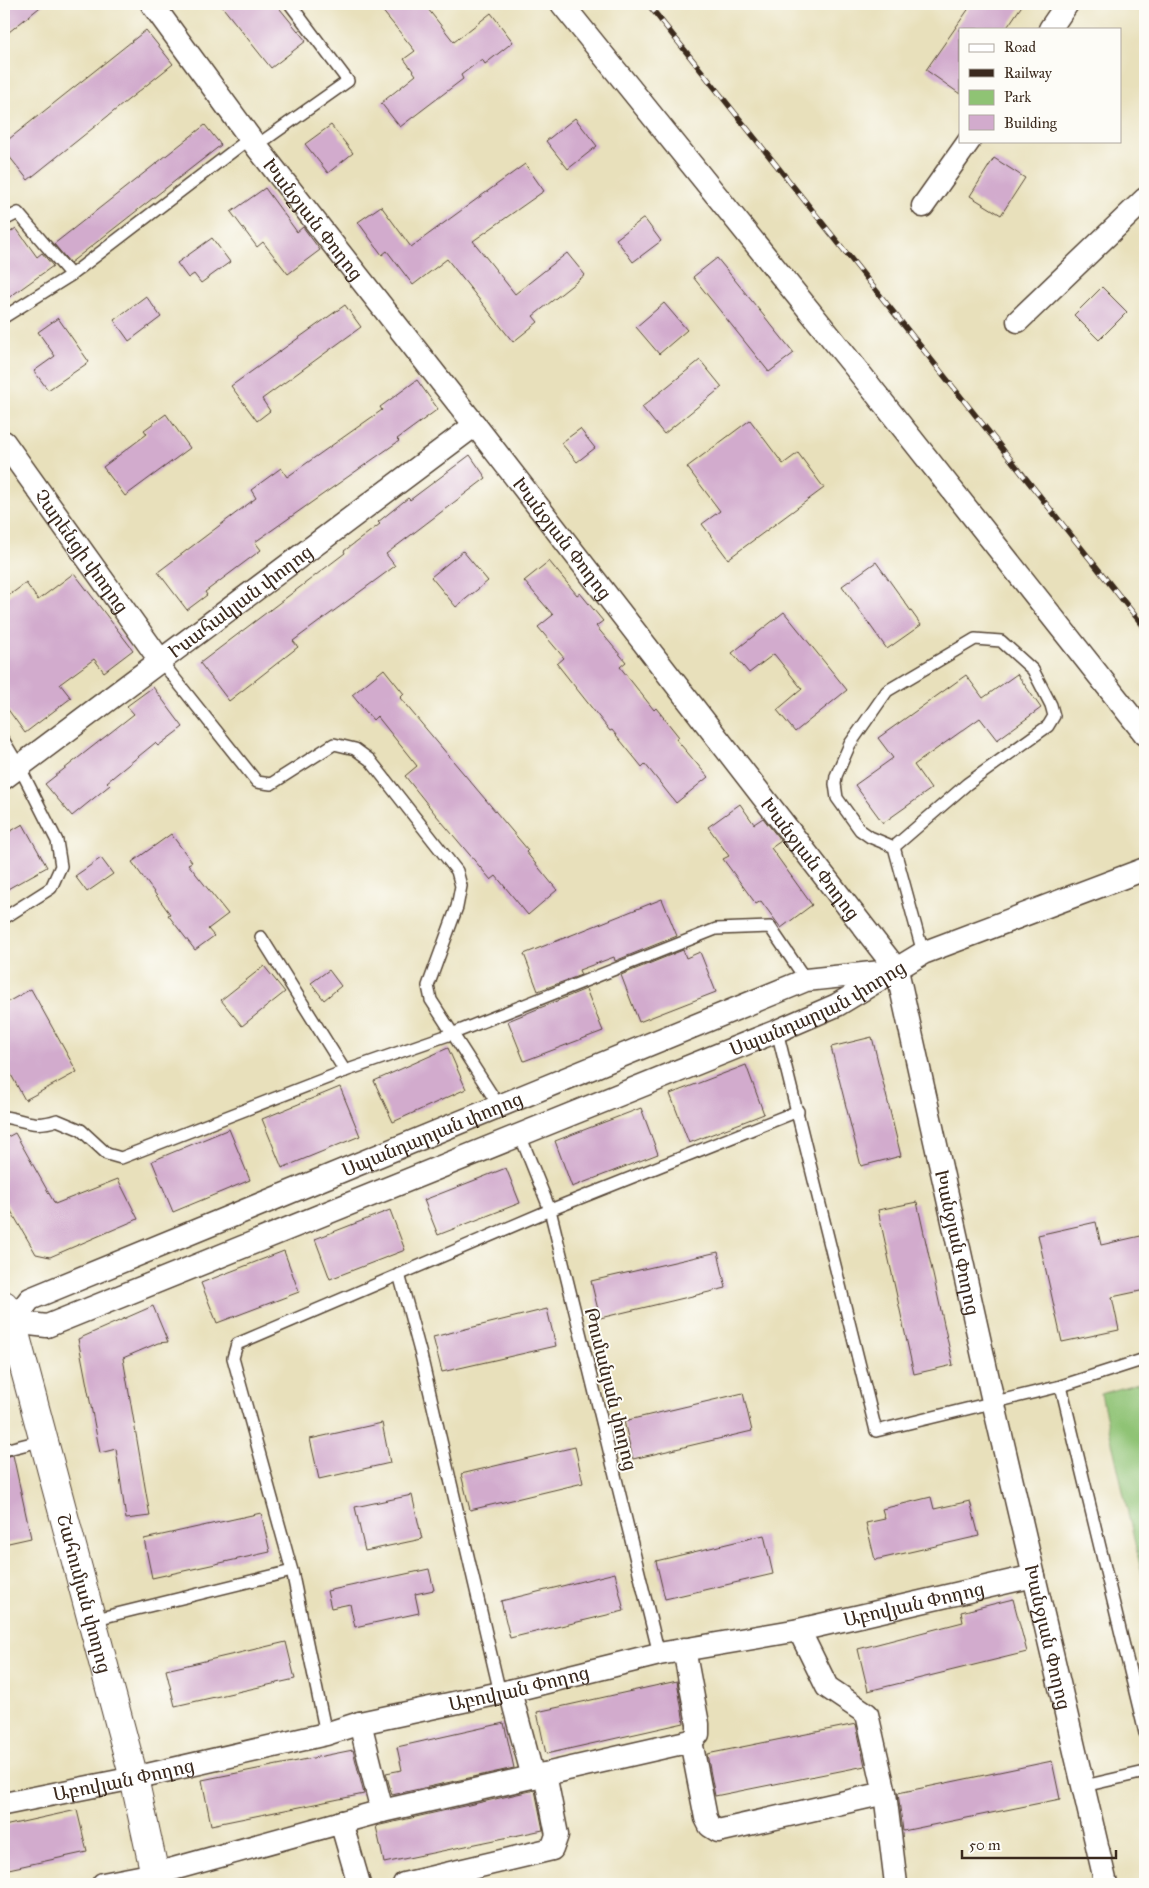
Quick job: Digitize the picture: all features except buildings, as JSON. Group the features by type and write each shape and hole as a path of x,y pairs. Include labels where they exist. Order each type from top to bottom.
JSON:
{"main road":[{"name":"Շահումյան փողոց","path":"8,1314 44,1440 134,1778 156,1879"}],"street":[{"name":"Խանջյան Փողոց","path":"152,4 253,142 476,425 897,970 993,1401 1106,1884"},
{"path":"562,4 854,366 1145,734"},
{"path":"1051,28 1068,4"},
{"path":"923,206 968,142"},
{"path":"1018,321 1145,199"},
{"name":"Իսահակյան փողոց","path":"11,772 476,425"},
{"name":"Չարենցի փողոց","path":"7,452 160,660"},
{"path":"897,970 923,953 1145,869"},
{"name":"Սպանդարյան փողոց","path":"8,1314 30,1299 806,980 897,970"},
{"name":"Սպանդարյան փողոց","path":"8,1314 47,1326 777,1031 837,1005 897,970"},
{"name":"Աբովյան Փողոց","path":"4,1804 134,1778 326,1734 360,1723 505,1692 659,1654 799,1630 1034,1576"},
{"path":"799,1630 827,1687 867,1714 885,1793 896,1884"},
{"path":"103,1884 156,1879 382,1811 691,1741 698,1734 698,1724 684,1650"},
{"path":"404,1884 552,1849 557,1835 539,1776 505,1692"},
{"path":"360,1723 382,1811"},
{"path":"691,1741 706,1818 710,1826 718,1831 885,1793"},
{"path":"341,1822 359,1884"}],"lane":[{"path":"4,316 71,276 253,142 348,81 290,4"},
{"path":"4,220 18,212 71,276"},
{"path":"975,639 1001,641 1033,670 1051,705 1054,716 1048,726 967,784 894,847 870,837 860,830 837,798 836,776 850,744 887,691 975,639"},
{"path":"160,660 258,782 271,784 334,744 355,749 370,760 457,871 461,886 457,907 428,986 431,1000 454,1033 499,1106"},
{"path":"4,741 11,772 57,841 61,866 52,888 4,918"},
{"path":"894,847 923,953"},
{"path":"4,1117 16,1118 27,1124 45,1124 56,1120 81,1130 107,1154 121,1158 345,1071 454,1033 716,929 770,928 806,980"},
{"path":"261,937 345,1071"},
{"path":"777,1031 876,1431 1061,1386 1145,1359"},
{"path":"326,1734 292,1571 233,1358 237,1344 550,1210 798,1111"},
{"name":"Թումանյան փողոց","path":"520,1135 550,1210 659,1654"},
{"path":"399,1274 505,1692"},
{"path":"1061,1386 1145,1733"},
{"path":"4,1450 44,1440"},
{"path":"92,1620 292,1571"},
{"path":"1084,1786 1145,1772"}],"green space":[{"path":"1145,1381 1145,1588 1101,1394"}],"railway":[{"path":"648,4 1145,628"}]}
